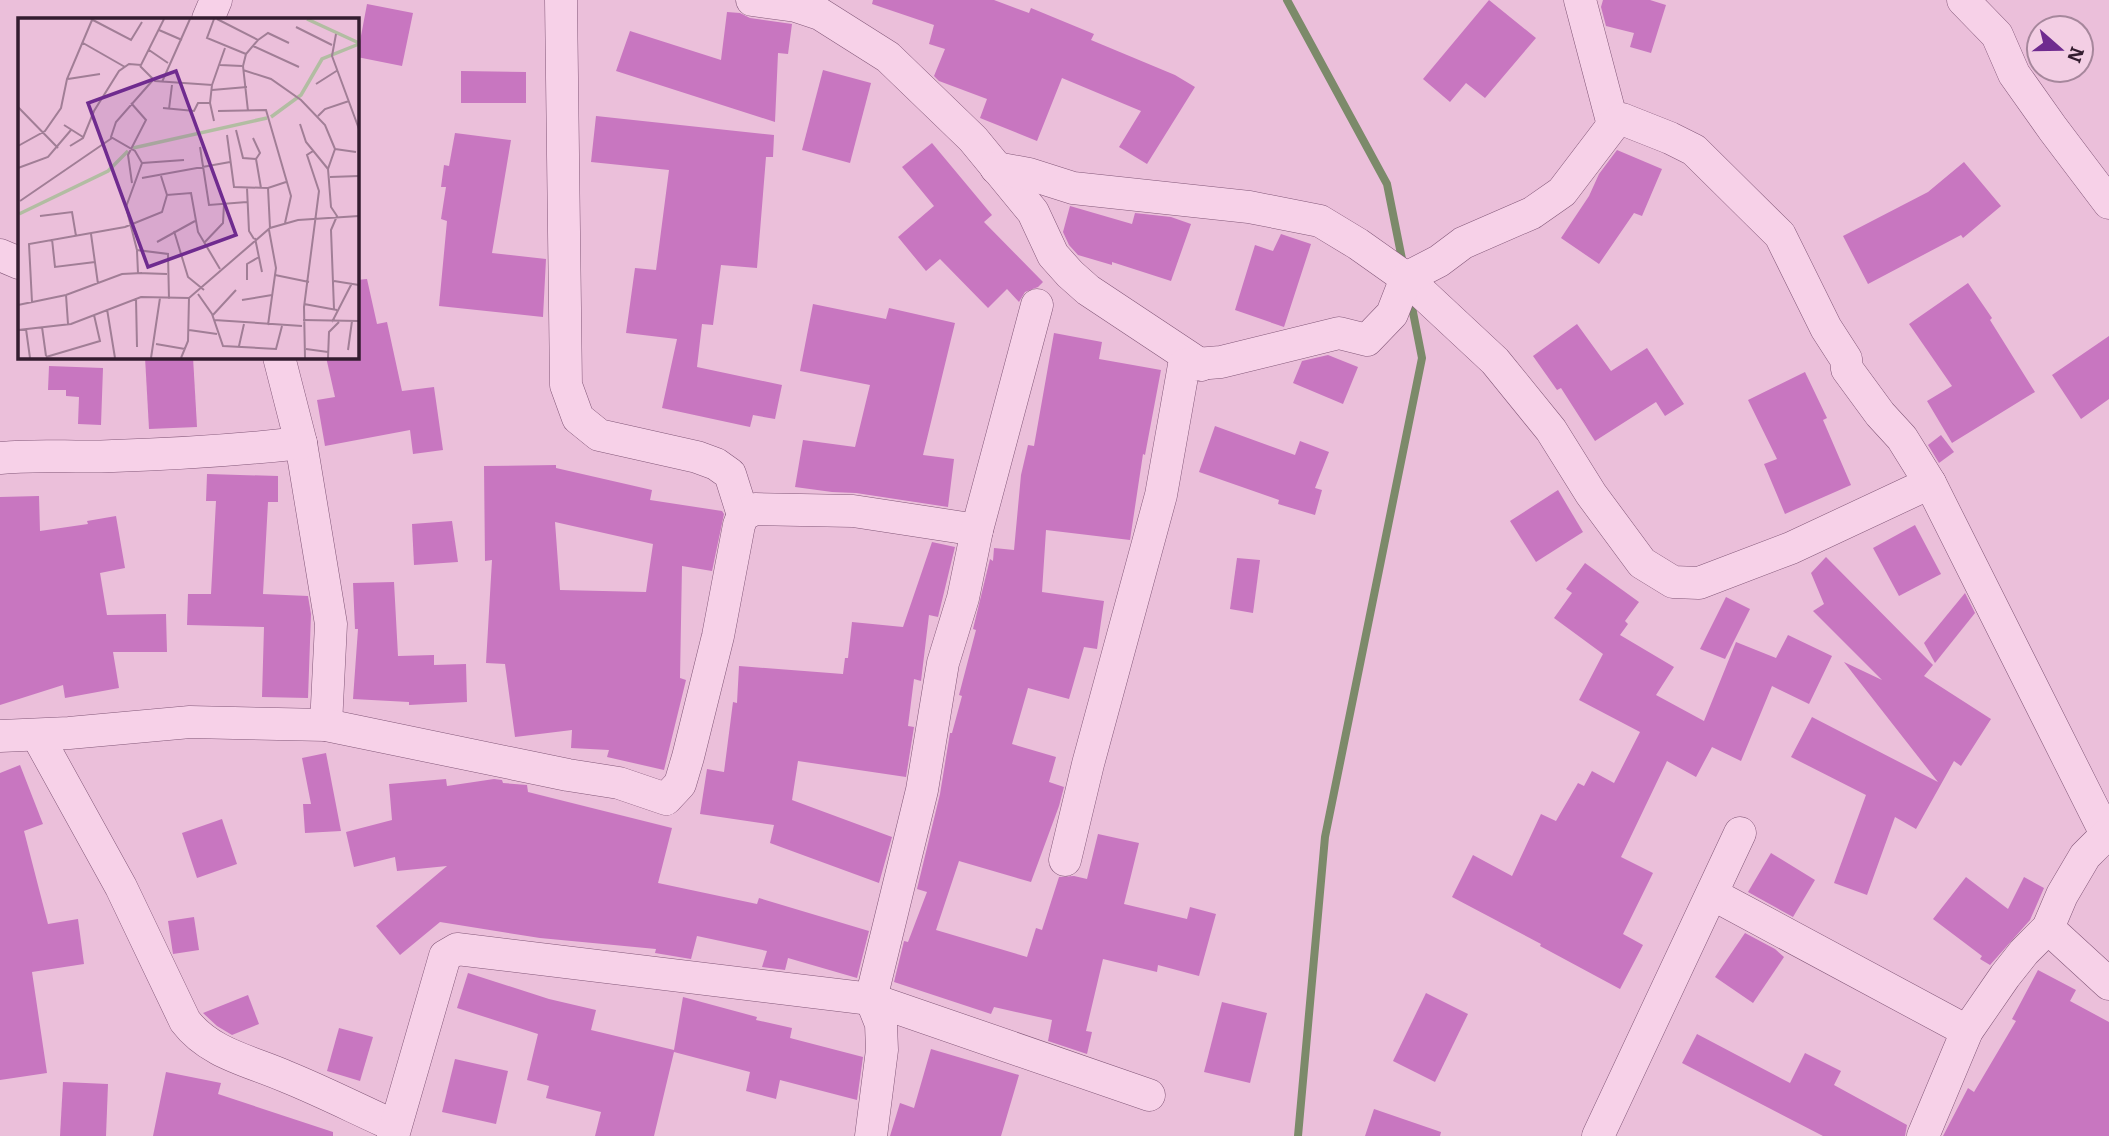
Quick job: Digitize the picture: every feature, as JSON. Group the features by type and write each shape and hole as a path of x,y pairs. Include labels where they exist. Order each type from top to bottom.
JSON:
{"street":[{"path":"0,736 190,722 327,725 607,781 666,799 680,784 718,636 743,515 730,474 716,464 697,457 599,435 578,418 566,385 561,0"},
{"path":"752,0 796,6 820,14 888,57 973,139 1033,212 1053,255 1070,274 1088,290 1200,365"},
{"path":"1580,0 1613,125"},
{"path":"1963,0 1997,35 2014,74 2109,203"},
{"path":"1065,860 1088,764 1161,495 1184,365 1221,362 1339,333 1367,340 1392,314 1406,278 1439,261 1463,243 1532,213 1562,191 1613,125 1622,119 1630,121 1693,150 1780,235 1826,328 1846,359 1847,369 1880,414 1902,438 1930,484 2107,833 2085,856 2062,895 2048,928 2005,976 1967,1031 1923,1136"},
{"path":"996,168 1030,174 1073,188 1249,207 1320,221 1358,244 1406,278 1495,362 1551,430 1591,494 1642,563 1673,582 1699,583 1779,552 1930,484"},
{"path":"0,255 18,262"},
{"path":"872,1136 881,1024 871,999 922,790 943,663 963,598 977,530 1038,305"},
{"path":"280,359 301,443 331,624 327,725"},
{"path":"0,458 111,456 247,449 301,443"},
{"path":"743,515 755,509 853,510 977,530"},
{"path":"37,735 121,887 185,1021 195,1034 211,1046 288,1077 394,1131 445,956 457,949 871,999 1149,1095"},
{"path":"1598,1136 1740,833"},
{"path":"1712,894 1967,1031"},
{"path":"2048,928 2109,984"}],"building":[{"path":"873,0 994,0 1029,13 1031,8 1094,34 1091,40 1175,75 1195,87 1147,164 1119,147 1141,111 1062,78 1037,141 980,118 987,99 939,81 934,76 945,49 929,44 934,25 872,4"},
{"path":"1489,0 1536,38 1485,98 1466,83 1450,102 1423,79"},
{"path":"1603,0 1650,0 1666,5 1651,53 1630,47 1634,33 1606,26 1601,7"},
{"path":"367,4 413,13 402,66 359,57"},
{"path":"727,12 792,24 788,54 778,53 775,122 616,71 630,31 721,60"},
{"path":"823,70 871,83 850,163 802,150"},
{"path":"461,71 526,72 526,103 461,103"},
{"path":"596,116 774,135 773,157 766,157 757,268 721,265 713,325 702,324 697,367 782,385 775,419 753,415 750,427 662,408 677,339 626,333 635,268 656,270 669,170 591,162"},
{"path":"455,133 511,140 492,253 546,259 543,317 439,306 447,221 441,219 446,187 441,187 444,165 449,166"},
{"path":"932,143 992,215 984,222 1043,282 1025,292 1019,302 1007,289 988,308 940,259 926,271 898,237 934,206 902,167"},
{"path":"1617,150 1662,169 1642,216 1634,213 1599,264 1561,238 1589,196 1599,174"},
{"path":"1964,162 2001,206 1963,238 1961,235 1868,284 1843,236 1928,192"},
{"path":"1070,206 1132,224 1135,213 1171,217 1191,224 1171,281 1112,262 1112,265 1078,255 1063,232"},
{"path":"1281,234 1311,244 1284,327 1235,310 1255,245 1273,251"},
{"path":"367,279 377,324 387,322 402,391 434,387 443,450 413,454 410,430 325,446 317,400 335,397 326,359 359,359 359,280"},
{"path":"1968,283 1992,318 1990,320 2035,392 1952,443 1927,401 1952,386 1909,324"},
{"path":"813,304 886,319 889,308 955,323 923,455 954,459 948,507 795,487 803,440 855,447 870,385 800,371"},
{"path":"1577,324 1611,371 1647,348 1684,404 1665,416 1656,402 1595,441 1561,388 1557,390 1533,356"},
{"path":"1054,333 1102,342 1099,359 1161,370 1145,455 1143,454 1130,540 1046,530 1042,592 1104,601 1097,649 1084,647 1069,699 1028,688 1012,744 1056,757 1049,782 1064,787 1059,806 1031,882 959,861 936,930 1027,957 1036,928 1042,930 1059,877 1087,879 1098,834 1139,843 1124,904 1187,919 1190,907 1216,914 1199,976 1158,965 1157,972 1103,959 1086,1031 1092,1032 1087,1054 1048,1041 1052,1020 994,1007 991,1014 894,982 904,941 908,942 927,892 917,889 940,794 950,733 962,696 959,695 976,630 973,629 990,559 993,561 994,548 1014,550 1021,475 1028,445 1034,446"},
{"path":"2109,336 2109,399 2081,419 2052,375"},
{"path":"1328,355 1358,367 1343,404 1293,383 1302,361"},
{"path":"145,359 193,359 197,427 149,429"},
{"path":"49,366 103,368 101,425 78,424 79,397 66,396 66,390 48,390"},
{"path":"1805,372 1827,418 1823,420 1851,485 1785,514 1764,464 1777,459 1748,400"},
{"path":"1215,426 1295,455 1300,441 1329,452 1315,488 1322,490 1315,515 1278,504 1279,500 1199,472"},
{"path":"1941,435 1954,452 1939,463 1928,445"},
{"path":"556,465 556,468 652,490 650,500 722,511 724,514 712,571 682,566 680,678 686,680 664,770 607,757 609,750 571,748 572,730 515,737 505,664 486,663 492,560 485,561 484,466","holes":["555,522 653,544 646,592 560,590"]},
{"path":"207,474 278,476 278,502 268,502 263,594 308,596 311,614 308,698 262,697 264,627 187,625 188,594 211,594 216,501 206,501"},
{"path":"1558,490 1583,532 1536,562 1510,521"},
{"path":"39,496 40,531 88,524 87,521 116,516 125,568 100,573 107,615 166,614 167,652 113,652 119,688 65,698 63,685 0,705 0,497"},
{"path":"452,521 458,562 414,565 412,524"},
{"path":"1915,525 1941,574 1899,596 1873,548"},
{"path":"932,542 955,547 938,617 929,615 921,681 914,679 908,726 914,727 906,777 798,761 792,800 892,837 879,883 770,843 774,825 700,814 707,769 724,772 733,702 737,703 739,666 843,674 845,658 848,658 852,622 903,627"},
{"path":"1826,557 1933,665 1924,676 1991,719 1961,766 1954,761 1916,829 1895,817 1867,895 1834,883 1866,795 1791,757 1812,717 1938,782 1844,662 1882,680 1813,611 1824,604 1811,573"},
{"path":"1237,558 1260,560 1253,613 1230,609"},
{"path":"1585,563 1639,602 1625,621 1628,624 1620,635 1674,667 1656,695 1704,721 1736,642 1776,658 1788,635 1832,656 1809,704 1772,686 1741,761 1712,747 1696,777 1667,761 1621,857 1653,873 1623,934 1643,945 1620,989 1452,897 1473,855 1512,876 1541,814 1556,821 1578,783 1584,786 1592,771 1614,783 1640,732 1579,700 1603,654 1554,618 1572,593 1566,589"},
{"path":"394,582 398,656 434,655 434,665 466,664 467,702 409,705 409,702 353,699 358,629 355,629 353,583"},
{"path":"1965,593 1975,613 1935,663 1924,643"},
{"path":"1726,597 1750,609 1725,659 1700,649"},
{"path":"326,753 341,831 305,833 303,804 311,804 302,758"},
{"path":"20,765 43,824 24,831 48,924 78,919 84,964 32,972 47,1073 0,1080 0,773"},
{"path":"446,779 447,786 494,779 502,780 503,783 527,785 528,792 672,828 658,883 757,904 759,898 869,931 857,978 788,958 785,970 762,967 767,951 697,936 691,959 655,953 656,949 540,938 440,922 400,955 376,926 447,866 397,871 395,857 354,867 346,832 392,820 389,784"},
{"path":"222,819 237,864 197,878 182,833"},
{"path":"1771,853 1815,880 1793,917 1748,892"},
{"path":"1966,877 2008,909 2024,877 2044,888 2030,920 1990,965 1933,919"},
{"path":"194,917 199,950 173,954 168,921"},
{"path":"1745,933 1784,957 1753,1003 1715,977"},
{"path":"2038,970 2076,990 2070,1001 2109,1022 2109,1136 1943,1136 1968,1088 1974,1092 2016,1021 2012,1019"},
{"path":"468,973 549,999 596,1010 591,1030 674,1050 683,997 757,1017 756,1020 792,1028 790,1038 863,1057 857,1100 780,1080 776,1099 746,1091 750,1072 674,1052 654,1136 595,1136 601,1112 546,1098 549,1086 527,1080 538,1034 457,1008"},
{"path":"1426,993 1468,1014 1435,1082 1393,1061"},
{"path":"248,995 259,1024 232,1035 203,1013"},
{"path":"1222,1002 1267,1013 1250,1083 1204,1072"},
{"path":"339,1028 373,1037 360,1081 327,1071"},
{"path":"1697,1034 1790,1083 1805,1053 1841,1071 1834,1085 1907,1125 1905,1136 1823,1136 1682,1063"},
{"path":"931,1049 1019,1075 1001,1136 890,1136 900,1103 914,1108"},
{"path":"455,1059 508,1071 496,1124 442,1112"},
{"path":"166,1072 221,1083 218,1094 333,1132 333,1136 153,1136"},
{"path":"63,1082 108,1084 106,1136 60,1136"},
{"path":"1374,1109 1441,1132 1440,1136 1365,1136"}],"waterway":[{"path":"1287,0 1387,184 1403,264"},
{"path":"1298,1136 1325,837 1422,358 1410,297"}]}
